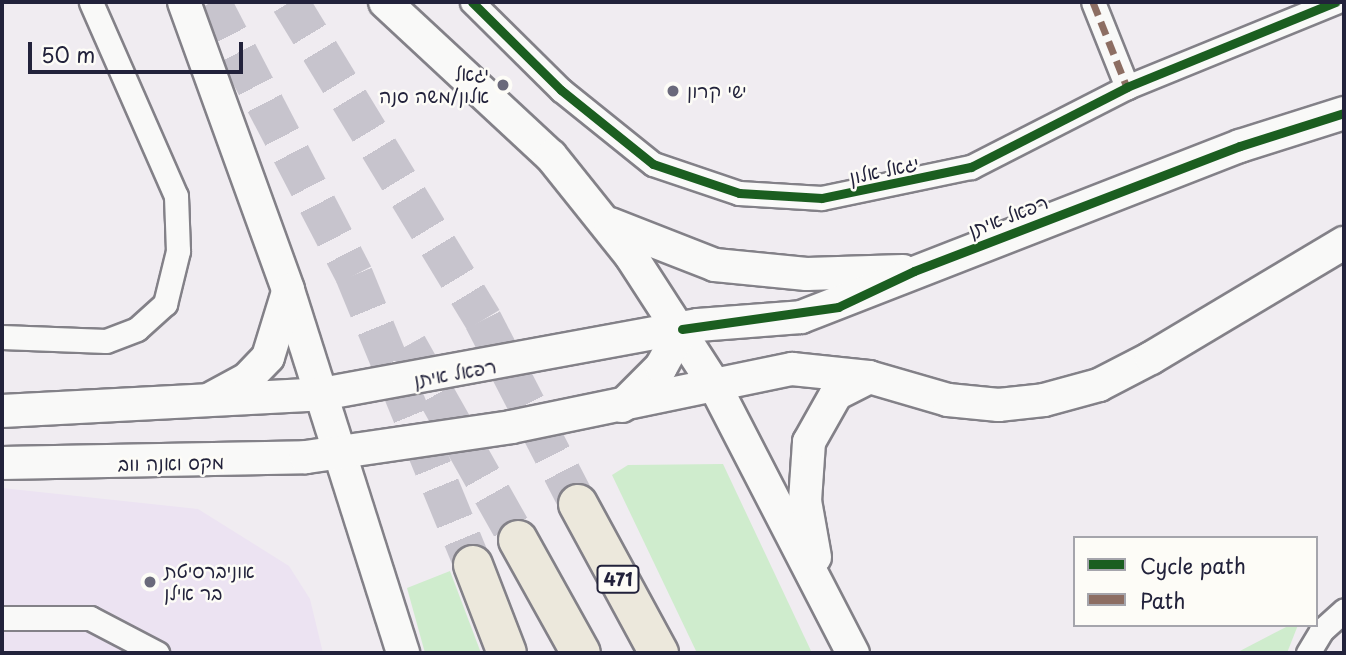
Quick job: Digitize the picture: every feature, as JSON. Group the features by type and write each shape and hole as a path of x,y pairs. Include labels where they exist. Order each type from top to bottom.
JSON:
{"highway":[{"name":"471","path":"578,504 659,653"},
{"path":"519,540 582,653"},
{"path":"472,565 508,653"}],"main road":[{"path":"184,2 288,290 403,653"},
{"path":"385,3 516,120 606,222 682,329 715,386 853,653"},
{"name":"רפאל איתן","path":"322,394 682,329 802,317 860,299 914,271 1240,146 1344,113"},
{"path":"606,222 715,265 807,274 914,271"},
{"path":"339,453 622,406 792,369 869,377 948,400 999,405 1099,385 1344,243"},
{"path":"196,405 262,365 283,322 288,290"},
{"path":"622,406 661,367 682,329"},
{"path":"825,596 805,501 809,442 836,394 869,377"},
{"path":"2,411 196,405 322,394"},
{"name":"מקס ואנה ווב","path":"2,463 195,463 339,453"}],"street":[{"path":"2,337 106,341 137,329 165,304 178,251 176,196 91,2"},
{"name":"יגאל אלון","path":"472,2 621,143 679,178 754,196 861,194 971,167 1127,87 1300,7 1335,2"},
{"path":"1093,2 1127,87"},
{"path":"1308,653 1321,631 1344,611"},
{"path":"2,618 90,618 157,653"}],"shaded area":[{"name":"אוניברסיטת בר אילן","path":"2,488 198,509 289,566 310,599 323,653 2,653"}],"green space":[{"path":"723,464 812,653 697,653 612,475 628,465"},
{"path":"450,571 481,653 425,653 407,588"},
{"path":"1286,627 1297,627 1287,653 1236,653"}],"tunnel":[{"path":"212,2 354,275 473,565"},
{"path":"290,2 483,320 578,504"},
{"path":"408,345 518,540"}],"marked path":[{"path":"1093,2 1127,87"}],"cycle path":[{"path":"472,2 561,90 653,164 739,193 822,198 971,167 1127,87 1335,2"},
{"path":"682,329 838,307 914,271 1240,146 1344,113"}],"place":[{"name":"יגאל אלון/משה סנה","path":"503,85"},
{"name":"ישי קרון","path":"673,91"},
{"name":"אוניברסיטת בר אילן","path":"150,582"}]}
